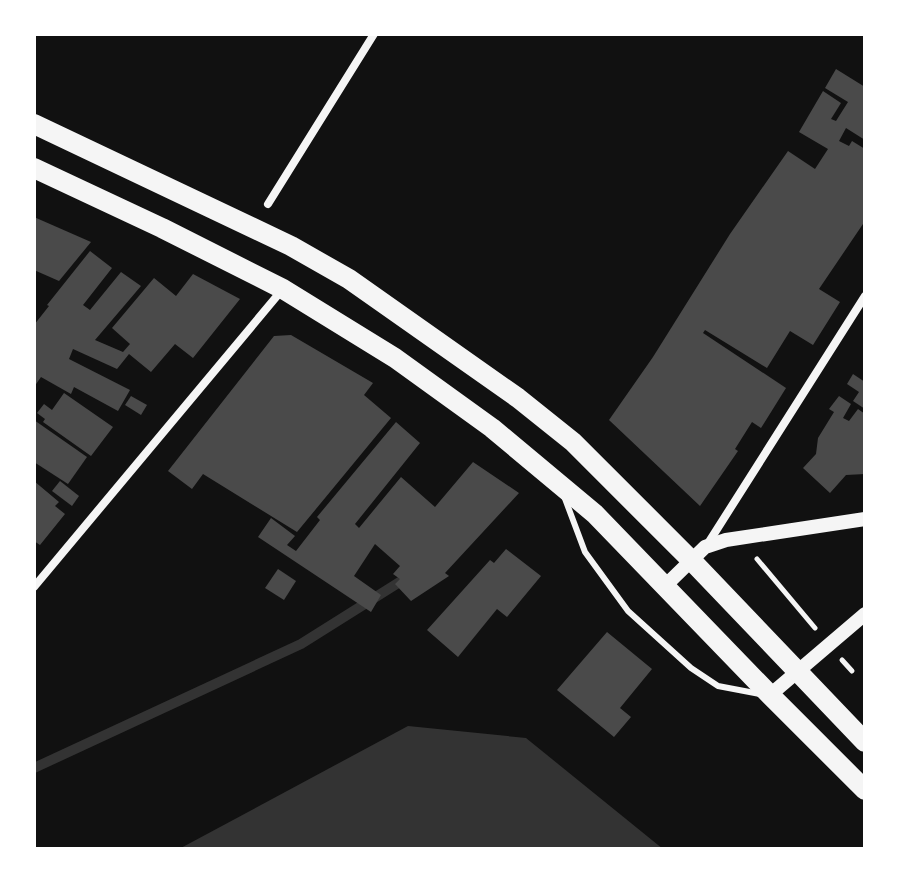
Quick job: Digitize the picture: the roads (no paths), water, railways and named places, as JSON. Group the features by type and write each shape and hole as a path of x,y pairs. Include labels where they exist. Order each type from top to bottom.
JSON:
{"main road":[{"path":"34,124 278,239 349,279 518,398 698,554 798,671 865,742"},
{"path":"34,168 283,289 395,358 492,428 595,514 865,790"}],"street":[{"path":"268,204 374,34"},
{"path":"34,587 283,289"},
{"path":"666,585 698,554 865,296"},
{"path":"698,554 738,538 865,519"},
{"path":"770,695 865,614"}],"lane":[{"path":"560,485 585,552 628,611 691,668 718,686 737,692 770,695"}],"waterway":[{"path":"34,768 301,644 406,578"}]}
